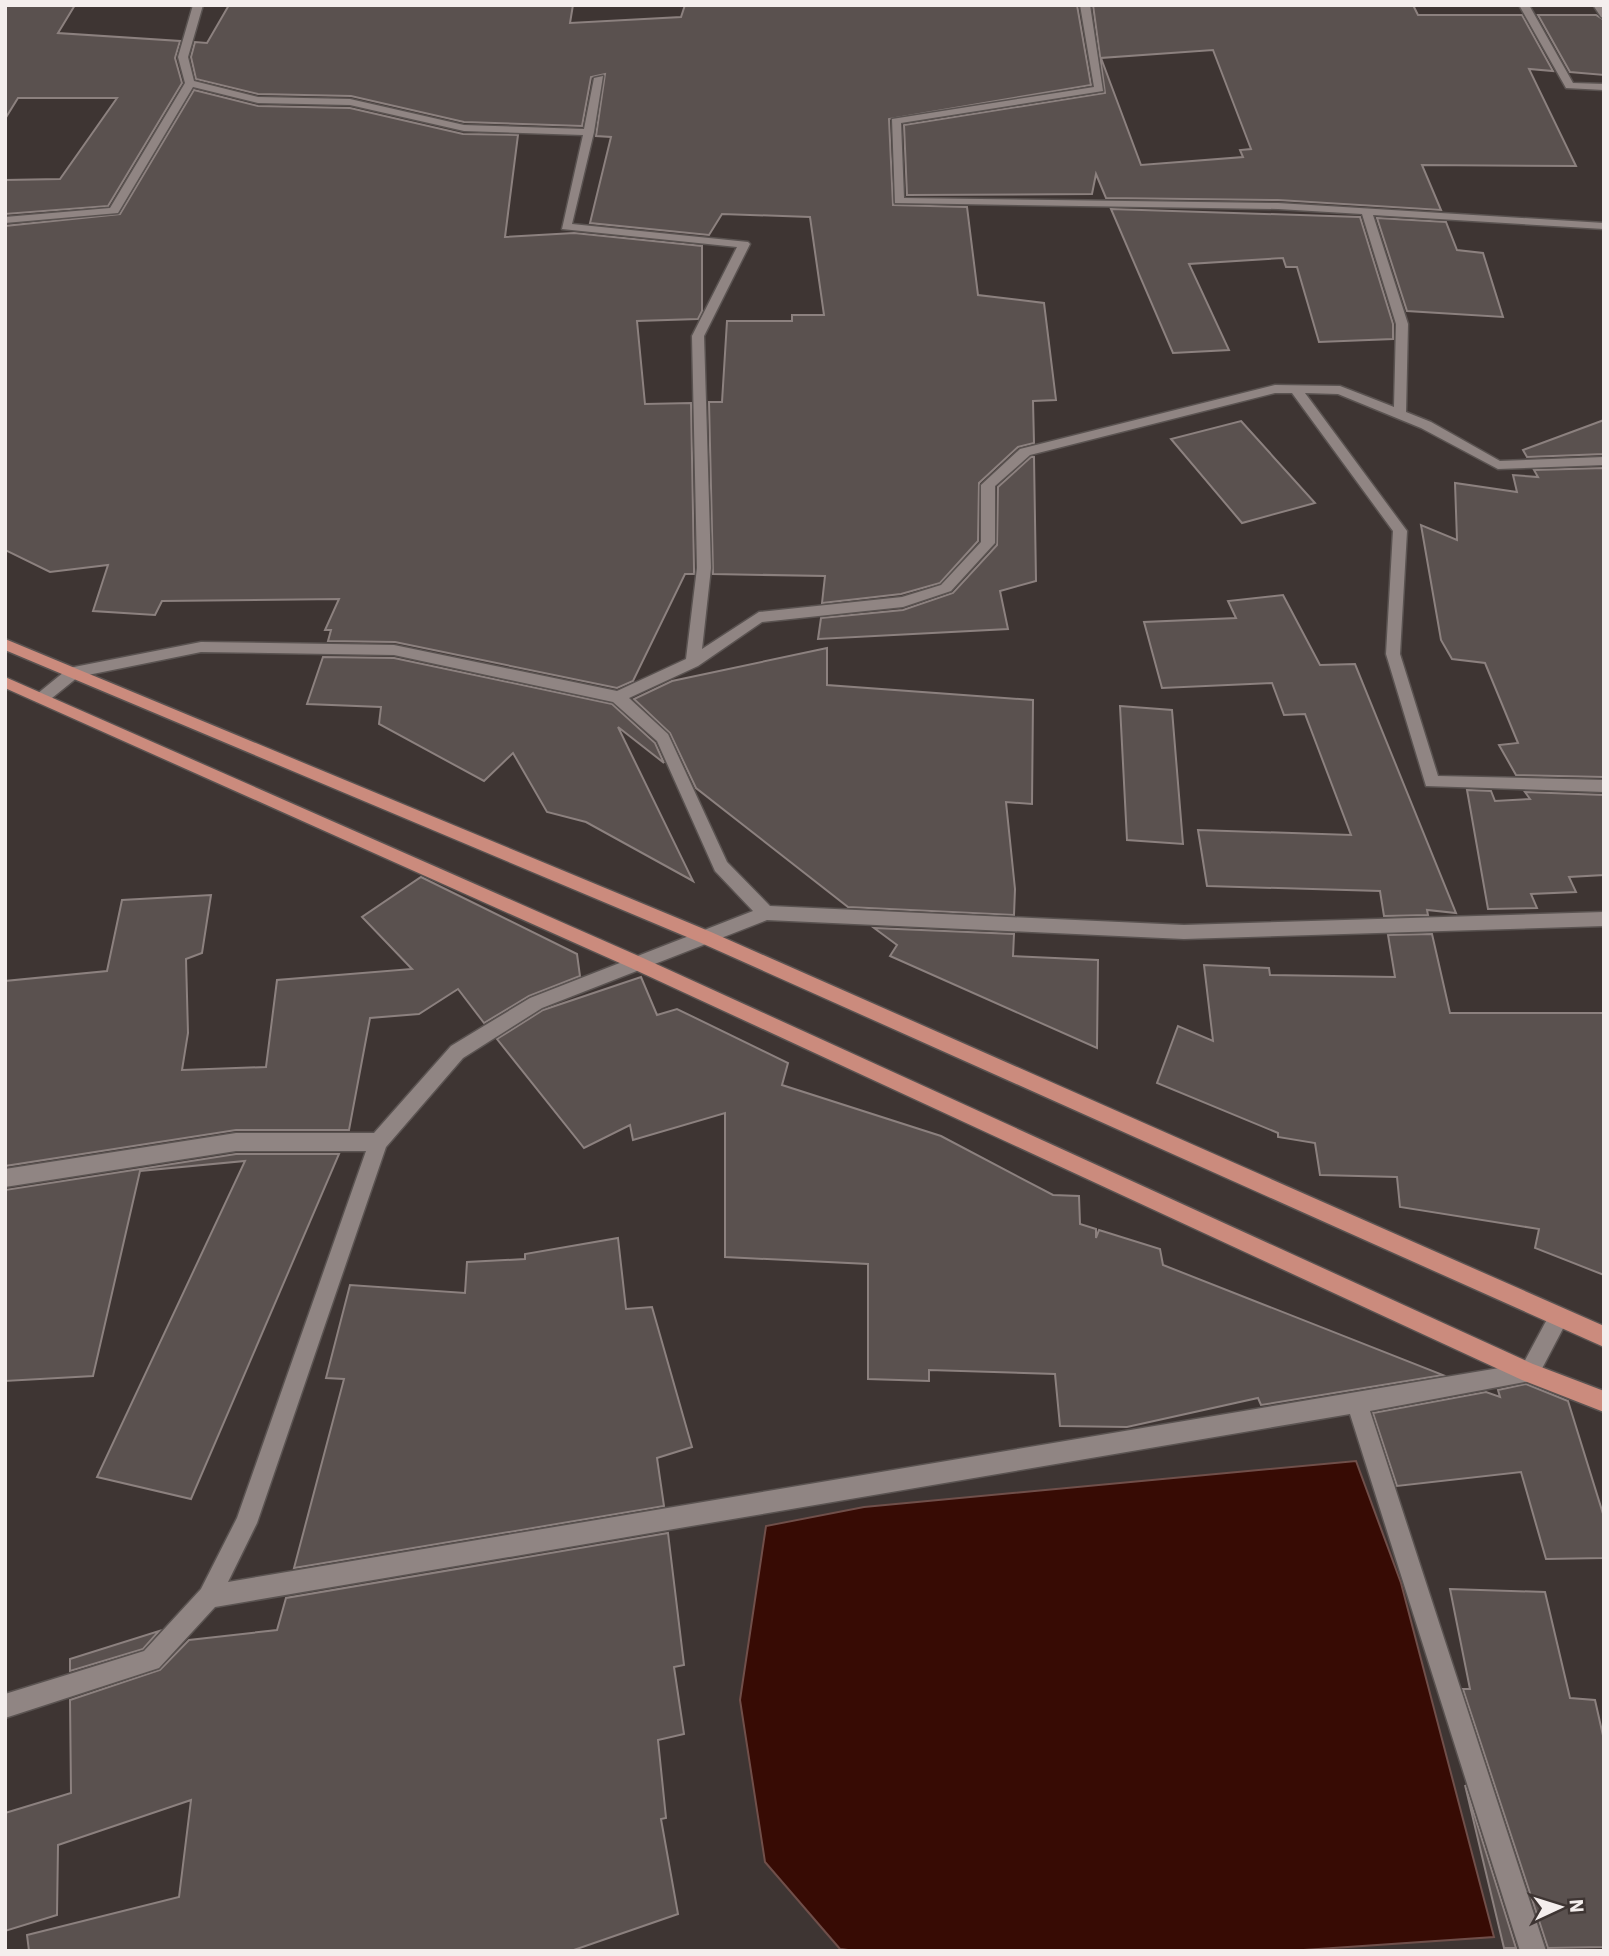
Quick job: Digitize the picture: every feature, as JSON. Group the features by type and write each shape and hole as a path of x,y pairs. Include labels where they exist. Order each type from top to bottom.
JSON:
{"main road":[{"path":"5,644 705,937 1604,1338"},
{"path":"5,681 637,963 1529,1373 1604,1402"}],"street":[{"path":"5,220 114,211 190,83 183,57 198,5"},
{"path":"1085,5 1098,89 896,121 899,201 1278,206 1604,226"},
{"path":"1524,5 1570,86 1604,87"},
{"path":"1597,5 1604,15"},
{"path":"599,78 566,227 744,244 698,336 704,568 693,662"},
{"path":"190,83 257,100 349,102 464,128 589,132"},
{"path":"1366,211 1402,324 1400,414"},
{"path":"1295,389 1400,531 1393,654 1432,782 1604,786"},
{"path":"618,697 693,662 759,617 903,603 946,588 988,543 988,485 1025,452 1263,392 1295,389 1340,390 1400,414 1498,465 1604,461"},
{"path":"43,698 74,672 201,647 394,650 618,697 663,738 721,866 766,913"},
{"path":"5,1706 151,1660 209,1597 246,1523 378,1142 457,1052 536,1003 766,913 1184,932 1604,919"},
{"path":"5,1178 236,1142 378,1142"},
{"path":"209,1597 486,1553 853,1486 1357,1404 1529,1373 1559,1317"},
{"path":"1357,1404 1533,1951"}],"shaded area":[{"path":"1356,1461 1401,1583 1494,1937 1289,1951 856,1951 840,1949 765,1862 740,1700 766,1526 864,1507"}],"building":[{"path":"5,5 75,5 58,33 180,41 175,58 182,83 108,206 5,214 5,180 60,179 117,98 18,98 5,119"},
{"path":"229,5 573,5 570,23 681,17 685,5 1077,5 1091,85 889,119 893,205 967,207 978,295 1044,303 1056,400 1033,401 1034,443 1018,447 979,483 978,541 940,583 901,594 822,603 825,576 713,574 709,402 722,402 727,321 792,321 792,315 824,315 810,217 722,214 709,235 590,223 611,137 596,136 605,74 591,77 582,126 464,122 351,96 258,94 196,79 191,57 195,42 207,43"},
{"path":"1093,5 1413,5 1418,15 1522,15 1553,71 1529,69 1576,166 1422,165 1441,210 1278,200 1106,198 1096,174 1092,194 907,195 904,125 1105,93","holes":["1213,50 1251,149 1240,150 1243,157 1141,165 1101,58"]},
{"path":"1538,15 1596,15 1604,20 1604,75 1570,72"},
{"path":"194,90 258,106 350,108 463,134 518,135 505,237 574,233 702,246 702,311 698,319 637,321 645,404 691,403 694,574 685,574 633,681 617,688 395,642 328,641 331,630 325,630 339,599 162,601 155,615 93,611 108,565 50,572 5,550 5,226 120,214"},
{"path":"1111,209 1360,217 1393,324 1393,339 1319,342 1297,267 1286,267 1283,258 1189,264 1229,350 1173,353"},
{"path":"1377,218 1446,222 1457,250 1483,253 1503,317 1407,311"},
{"path":"1604,420 1604,454 1527,457 1523,450"},
{"path":"1241,421 1315,503 1242,523 1171,439"},
{"path":"1034,457 1036,581 1000,591 1008,629 818,639 821,618 903,610 953,593 997,545 998,487"},
{"path":"1604,468 1604,777 1516,775 1499,745 1518,743 1485,663 1452,659 1441,640 1421,525 1457,540 1455,483 1517,492 1513,475 1538,477 1534,470"},
{"path":"1283,595 1320,665 1355,664 1456,913 1427,910 1428,915 1384,916 1380,891 1207,886 1198,830 1351,835 1305,714 1284,715 1272,683 1162,688 1144,622 1236,618 1228,601"},
{"path":"827,648 827,685 1033,700 1032,804 1006,802 1015,889 1014,915 848,907 696,788 670,733 634,699 672,681"},
{"path":"323,657 394,658 612,704 655,743 664,763 618,727 693,881 586,822 547,812 513,753 484,781 379,724 381,707 307,704"},
{"path":"1120,706 1172,710 1183,844 1127,840"},
{"path":"1467,790 1491,791 1495,801 1530,799 1525,792 1604,795 1604,875 1569,877 1576,892 1531,894 1537,908 1488,909"},
{"path":"421,877 577,954 580,976 529,996 484,1023 458,989 419,1014 370,1018 349,1130 236,1130 5,1166 5,981 107,971 122,900 211,895 202,953 186,959 188,1033 182,1070 266,1067 277,980 412,969 362,917"},
{"path":"874,928 1014,934 1013,956 1098,960 1097,1048 890,956 897,945"},
{"path":"1432,934 1450,1013 1604,1013 1604,1275 1535,1248 1539,1229 1400,1207 1397,1177 1320,1175 1315,1143 1278,1137 1278,1133 1157,1083 1178,1026 1213,1041 1204,965 1269,968 1270,975 1395,977 1388,935"},
{"path":"641,977 657,1015 677,1009 788,1063 782,1085 941,1136 1053,1195 1079,1196 1080,1224 1096,1229 1096,1238 1099,1230 1160,1249 1163,1265 1443,1375 1261,1405 1258,1398 1127,1427 1060,1426 1055,1374 929,1370 929,1381 868,1379 868,1264 725,1257 725,1113 633,1140 630,1125 584,1148 497,1039 543,1010"},
{"path":"236,1154 339,1154 191,1499 97,1477 245,1161 140,1171 93,1376 5,1381 5,1190"},
{"path":"618,1238 626,1309 652,1307 692,1447 657,1458 664,1506 294,1568 344,1379 326,1378 350,1285 465,1293 467,1262 525,1259 525,1254"},
{"path":"1526,1384 1568,1401 1604,1517 1604,1558 1546,1559 1521,1472 1397,1486 1373,1413 1486,1392 1500,1397 1498,1390"},
{"path":"668,1533 684,1665 674,1667 684,1734 658,1740 666,1818 661,1819 678,1914 571,1951 29,1951 27,1935 179,1897 191,1800 58,1845 57,1915 5,1931 5,1813 71,1793 70,1700 160,1670 189,1640 277,1630 286,1598"},
{"path":"1450,1589 1545,1592 1570,1698 1595,1700 1604,1740 1604,1947 1548,1948 1463,1689 1470,1689"},
{"path":"159,1631 143,1649 70,1671 70,1659"},
{"path":"1465,1785 1516,1948 1504,1948"}]}
